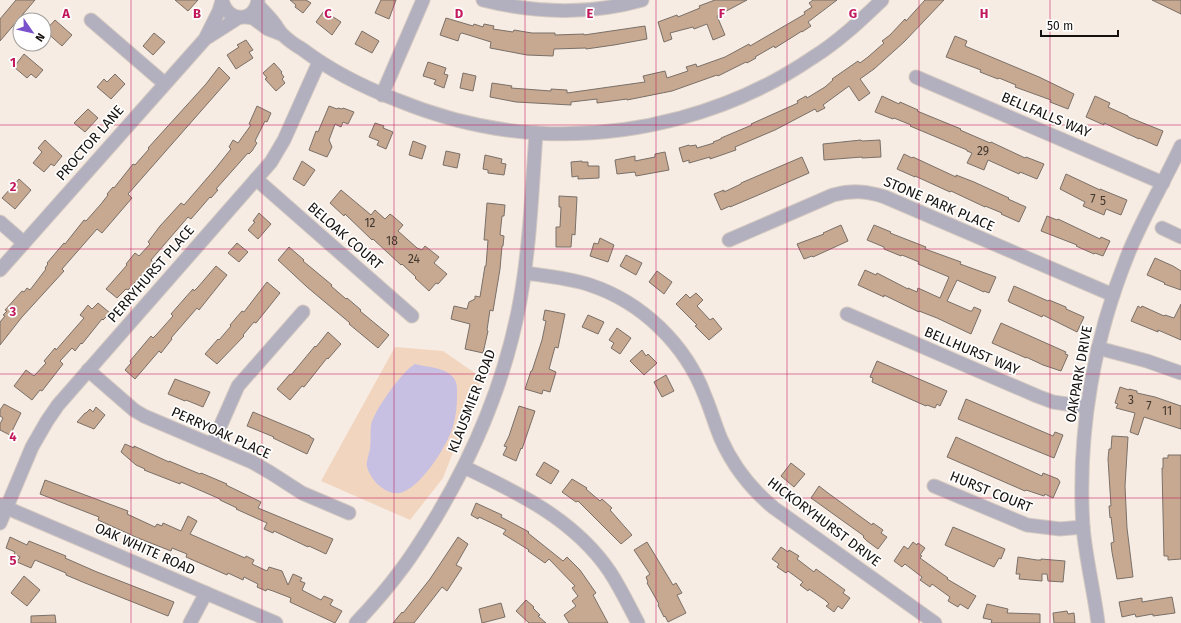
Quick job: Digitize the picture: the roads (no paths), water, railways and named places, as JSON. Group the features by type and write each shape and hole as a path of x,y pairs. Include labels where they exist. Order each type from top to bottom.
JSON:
{"street":[{"path":"222,0 224,8 228,13 253,18 268,28 281,34 320,62 382,95 440,116 468,123 536,133 599,132 636,127 675,119 720,106 748,94 783,76 813,58 841,37 882,0"},
{"name":"PROCTOR LANE","path":"0,270 205,39 220,11 222,0"},
{"path":"382,95 423,0"},
{"path":"483,0 531,8 562,10 585,5 616,6 642,0"},
{"path":"258,2 281,34"},
{"name":"PROCTOR LANE","path":"205,39 255,10 258,2"},
{"path":"91,20 164,84"},
{"name":"PERRYHURST PLACE","path":"0,523 4,506 32,447 58,406 278,152 320,62"},
{"name":"BELLFALLS WAY","path":"916,77 1163,183"},
{"name":"KLAUSMIER ROAD","path":"356,623 388,588 414,553 464,467 494,398 508,354 520,302 527,253 536,133"},
{"name":"OAKPARK DRIVE","path":"1098,623 1083,527 1083,470 1087,407 1098,348 1113,295 1132,245 1181,146"},
{"name":"BELOAK COURT","path":"256,179 412,316"},
{"name":"STONE PARK PLACE","path":"729,240 833,195 843,192 862,191 885,198 1113,295"},
{"path":"0,222 24,243"},
{"path":"1162,228 1181,237"},
{"name":"HICKORYHURST DRIVE","path":"524,273 559,277 592,286 630,305 653,323 673,342 693,370 726,450 739,471 754,489 774,508 935,623"},
{"path":"212,445 238,386 303,312"},
{"name":"BELLHURST WAY","path":"847,314 1041,398 1053,402 1087,407"},
{"path":"1098,348 1147,361 1181,373"},
{"name":"PERRYOAK PLACE","path":"88,370 134,410 144,416 264,468 302,493 349,513"},
{"path":"464,467 542,507 574,533 589,547 610,571 638,623"},
{"name":"HURST COURT","path":"934,486 1008,518 1027,524 1044,528 1060,529 1083,527"},
{"name":"OAK WHITE ROAD","path":"4,506 276,623"},
{"path":"190,623 206,593"}]}
